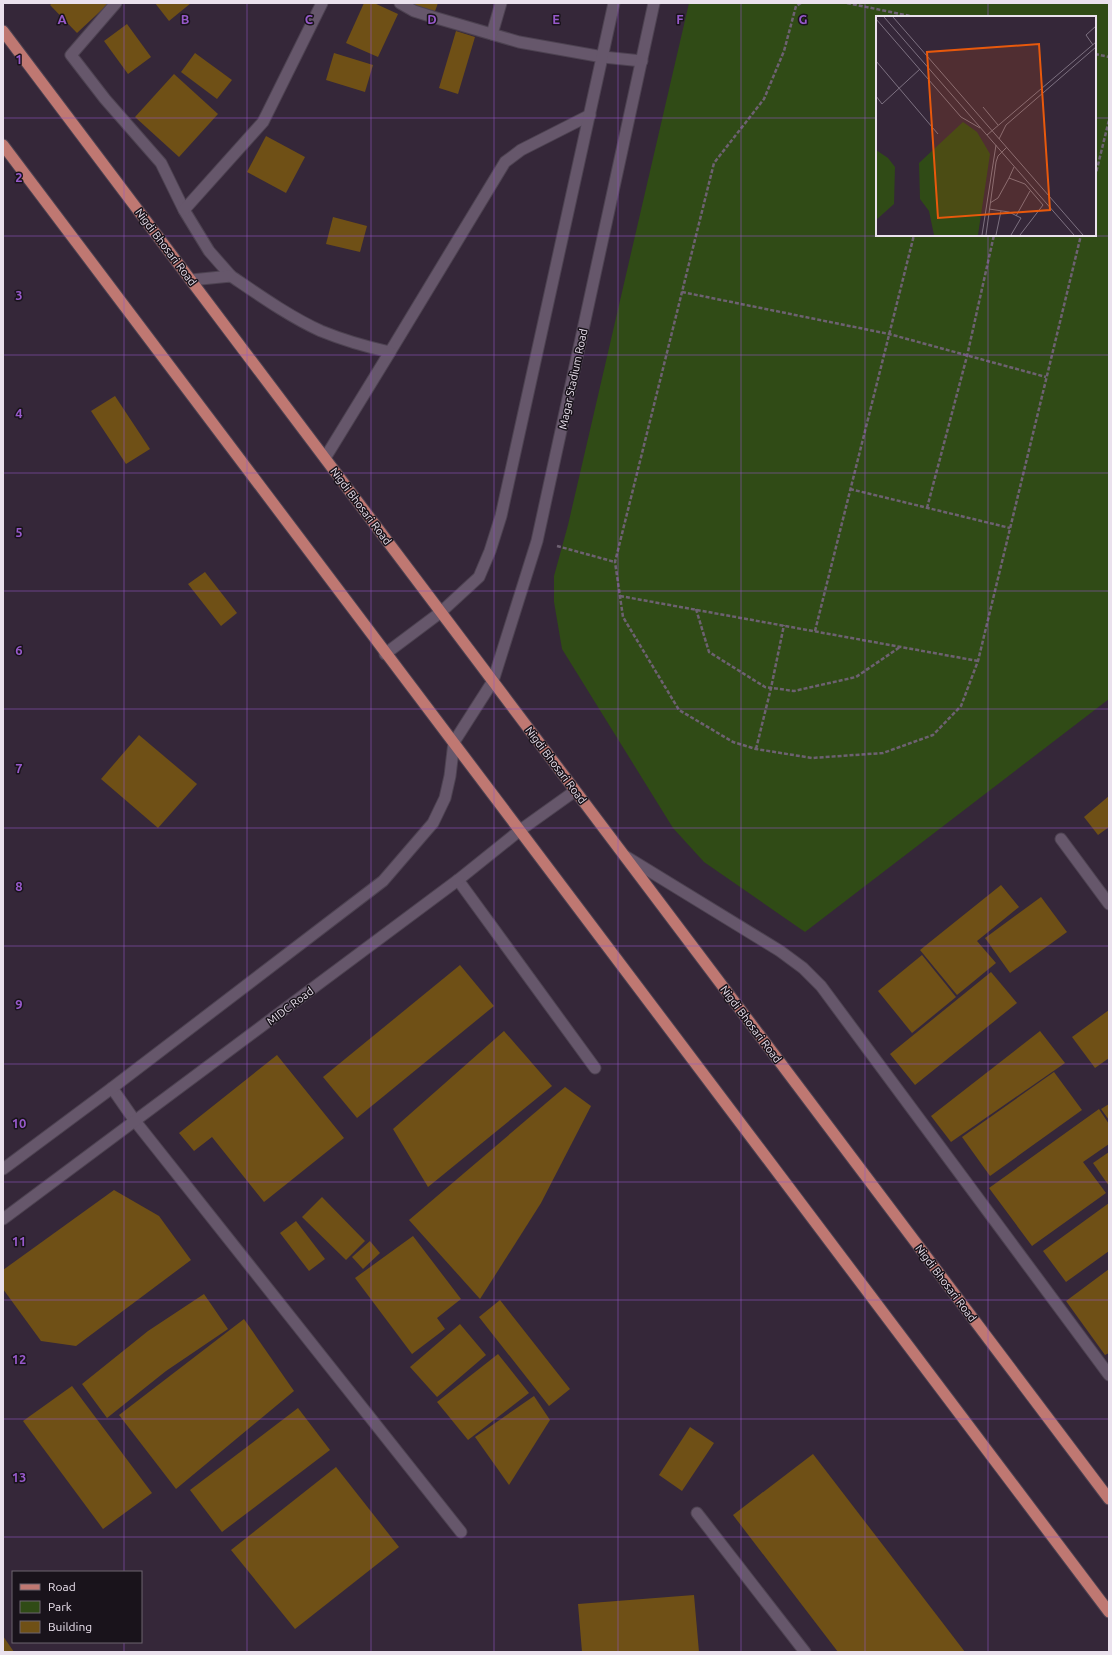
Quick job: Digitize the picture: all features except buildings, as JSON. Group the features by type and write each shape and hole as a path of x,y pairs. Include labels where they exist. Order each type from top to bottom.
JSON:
{"main road":[{"name":"Nigdi Bhosari Road","path":"3,31 1109,1499"},
{"path":"3,145 1109,1612"}],"street":[{"path":"116,3 70,55 105,99 161,163 184,210 209,251 231,276 268,301 321,330 367,347 390,352"},
{"path":"184,210 263,122 322,3"},
{"path":"400,3 420,13 519,42 603,57 642,61"},
{"path":"492,34 501,3"},
{"path":"386,654 441,612 479,577 490,551 501,516 614,3"},
{"name":"Magar Stadium Road","path":"454,742 492,681 537,541 654,3"},
{"path":"325,458 505,162 521,150 590,115"},
{"path":"190,280 231,276"},
{"path":"3,1169 112,1088 383,881 433,823 445,798 450,776 454,742"},
{"name":"MIDC Road","path":"3,1219 458,880 519,831 575,791"},
{"path":"1061,839 1109,904"},
{"path":"624,856 780,951 803,968 821,986 1109,1375"},
{"path":"458,880 595,1068"},
{"path":"112,1088 135,1121 461,1532"},
{"path":"697,1514 804,1652"},
{"path":"794,1639 795,1652"}],"path":[{"path":"801,3 796,6 784,51 764,99 714,163 615,562 623,617 679,710 733,742 756,749 812,758 883,753 933,735 961,706 978,660 1081,236"},
{"path":"847,3 910,16"},
{"path":"1096,54 1109,57"},
{"path":"1096,173 1109,120"},
{"path":"814,631 914,236"},
{"path":"928,508 967,356 994,236"},
{"path":"682,292 889,334 1046,377"},
{"path":"850,489 1010,528"},
{"path":"537,541 615,562"},
{"path":"620,596 978,660"},
{"path":"696,609 709,652 765,687 794,691 856,677 901,646"},
{"path":"756,749 784,625"}],"green space":[{"path":"689,3 1109,3 1109,699 805,932 704,862 673,828 562,649 554,602 554,576 568,525"}]}
